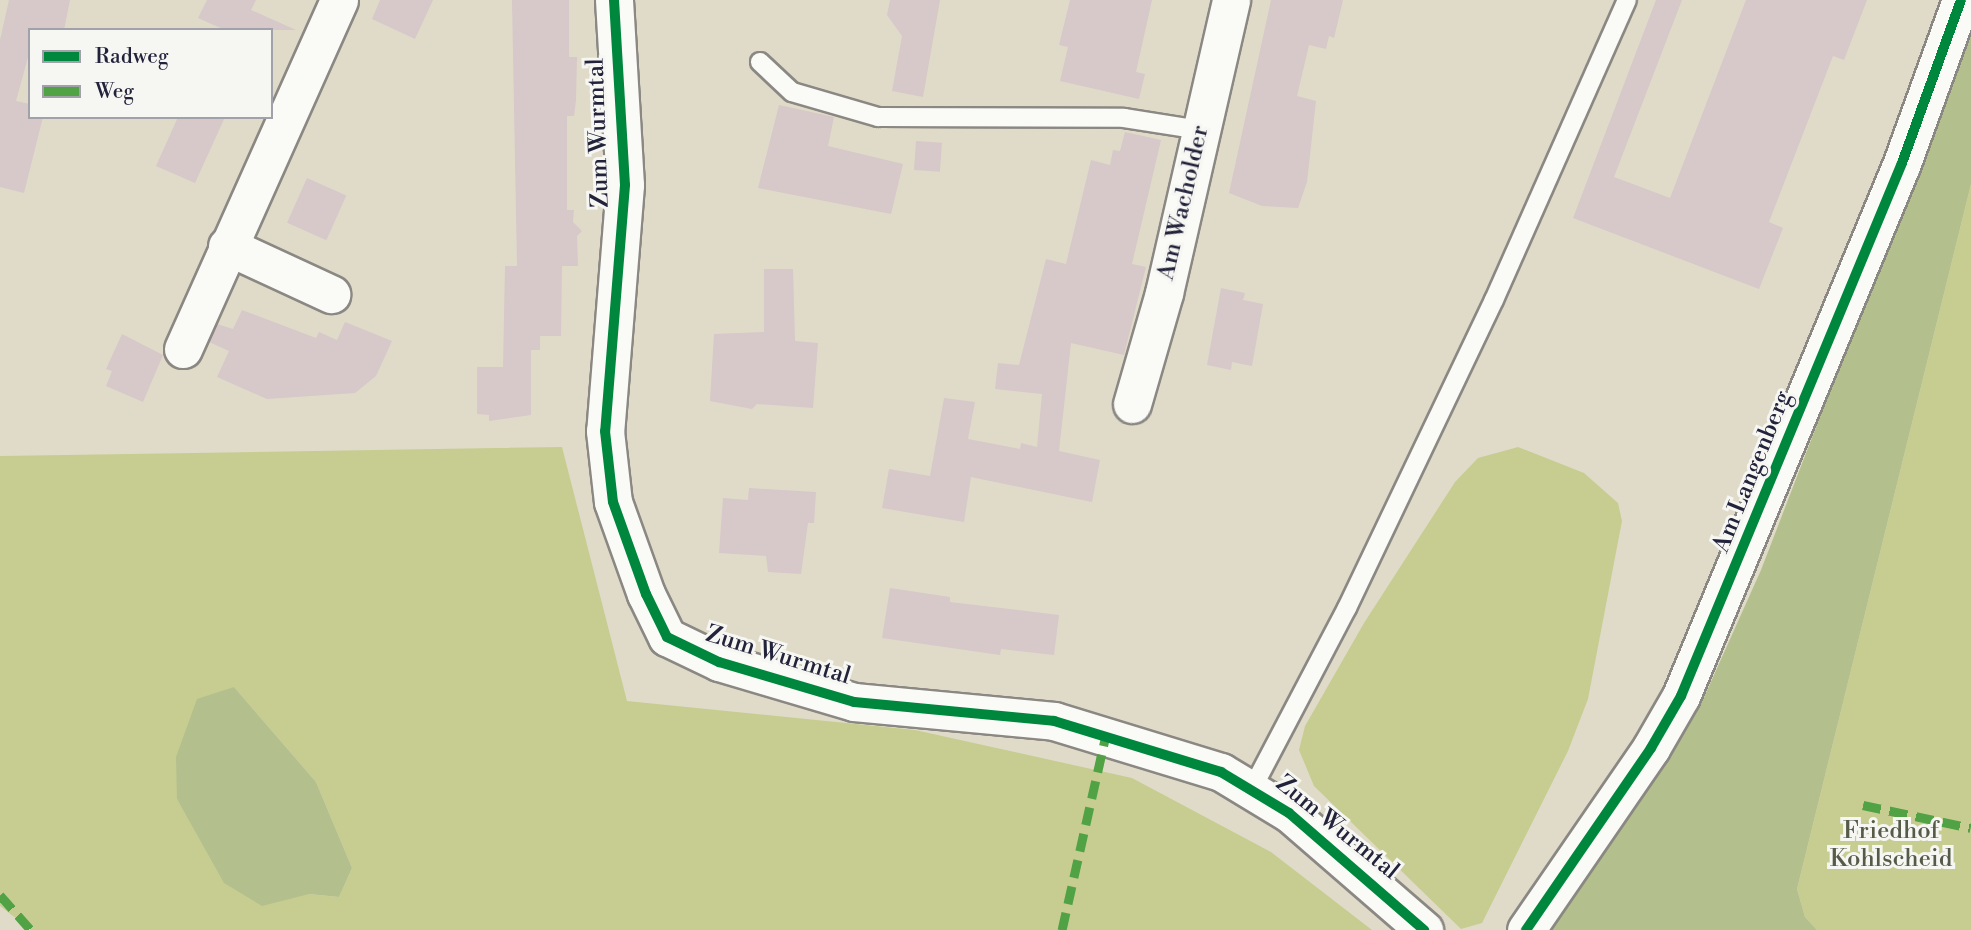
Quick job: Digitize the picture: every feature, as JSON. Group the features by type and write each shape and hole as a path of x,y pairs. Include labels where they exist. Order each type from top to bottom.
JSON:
{"street":[{"path":"183,349 339,0"},
{"name":"Zum Wurmtal","path":"614,0 625,185 605,430 614,502 646,594 667,637 719,663 854,702 1054,721 1221,772 1253,787 1328,844 1424,930"},
{"name":"Am Wacholder","path":"1132,404 1231,0"},
{"name":"Am Langenberg","path":"1526,930 1651,748 1681,696 1902,163 1961,0"},
{"path":"227,246 331,294"}],"lane":[{"path":"1253,787 1347,608 1477,337 1627,0"},
{"path":"760,62 792,92 878,117 1124,118 1201,130"}],"green space":[{"path":"1971,25 1971,184 1797,889 1805,917 1817,930 1548,930 1701,704 1761,570"},
{"name":"Friedhof Kohlscheid","path":"1971,184 1971,930 1817,930 1805,917 1797,889"},
{"path":"562,447 627,701 915,730 1132,778 1271,852 1372,930 31,930 0,906 0,456","holes":["234,687 316,782 352,868 339,897 309,894 202,840 177,799"]},
{"path":"1518,447 1584,473 1618,503 1622,521 1588,699 1568,751 1482,923 1461,929 1314,786 1299,750 1305,726 1364,623 1455,482 1478,458"},
{"path":"234,687 316,782 352,868 339,897 309,894 262,906 224,883 177,799 176,757 197,699"}],"building":[{"path":"9,0 70,0 64,28 28,28 28,57 16,101 28,104 28,119 42,119 24,193 0,187 0,40"},
{"path":"207,0 256,0 251,10 296,30 220,28 198,18"},
{"path":"380,0 433,0 415,39 372,19"},
{"path":"512,0 569,0 569,57 577,57 574,116 567,116 567,210 574,210 573,222 582,231 577,236 578,266 562,266 561,336 540,336 540,350 531,350 531,415 489,421 489,415 477,414 477,367 503,367 505,266 517,266"},
{"path":"890,0 940,0 923,97 892,91 902,36 887,15"},
{"path":"1070,0 1152,0 1136,72 1145,74 1139,99 1060,81 1068,47 1059,45"},
{"path":"1271,0 1343,0 1334,38 1329,36 1326,49 1309,45 1297,96 1316,101 1307,182 1298,208 1262,206 1229,193"},
{"path":"1656,0 1682,0 1614,177 1670,198 1746,0 1867,0 1844,60 1833,56 1769,222 1783,228 1759,289 1573,218"},
{"path":"779,105 834,117 828,146 903,164 891,214 758,188"},
{"path":"177,119 224,119 195,183 156,166"},
{"path":"1125,132 1161,140 1132,264 1146,267 1124,355 1071,343 1059,451 1100,460 1092,502 971,477 964,522 882,508 889,469 930,476 944,398 975,402 968,439 1020,449 1021,443 1037,447 1042,394 995,389 998,363 1019,365 1046,259 1066,264 1091,160 1110,165 1113,150 1120,151"},
{"path":"916,141 942,143 940,172 914,170"},
{"path":"307,178 346,195 326,240 287,223"},
{"path":"764,269 793,269 795,341 818,343 813,408 757,404 752,409 710,401 714,334 764,332"},
{"path":"1221,288 1245,293 1243,300 1263,304 1252,366 1232,362 1231,370 1207,365"},
{"path":"242,310 316,338 319,332 337,340 345,322 392,341 376,376 355,393 267,399 217,377 229,351 209,342 217,324 233,329"},
{"path":"122,334 163,355 143,402 106,386 112,371 106,369"},
{"path":"749,488 816,492 814,523 808,523 801,574 768,572 766,556 719,553 723,498 748,500"},
{"path":"890,588 950,597 950,602 1059,615 1054,655 1001,649 1000,655 882,638"}],"marked path":[{"path":"1062,930 1106,735"},
{"path":"1863,805 1971,828"},
{"path":"0,895 31,930"}],"cycle path":[{"path":"614,0 625,185 605,431 613,502 646,594 667,637 719,662 854,702 1054,721 1221,772 1289,813 1424,930"},
{"path":"1526,930 1651,748 1681,696 1902,163 1961,0"}]}
